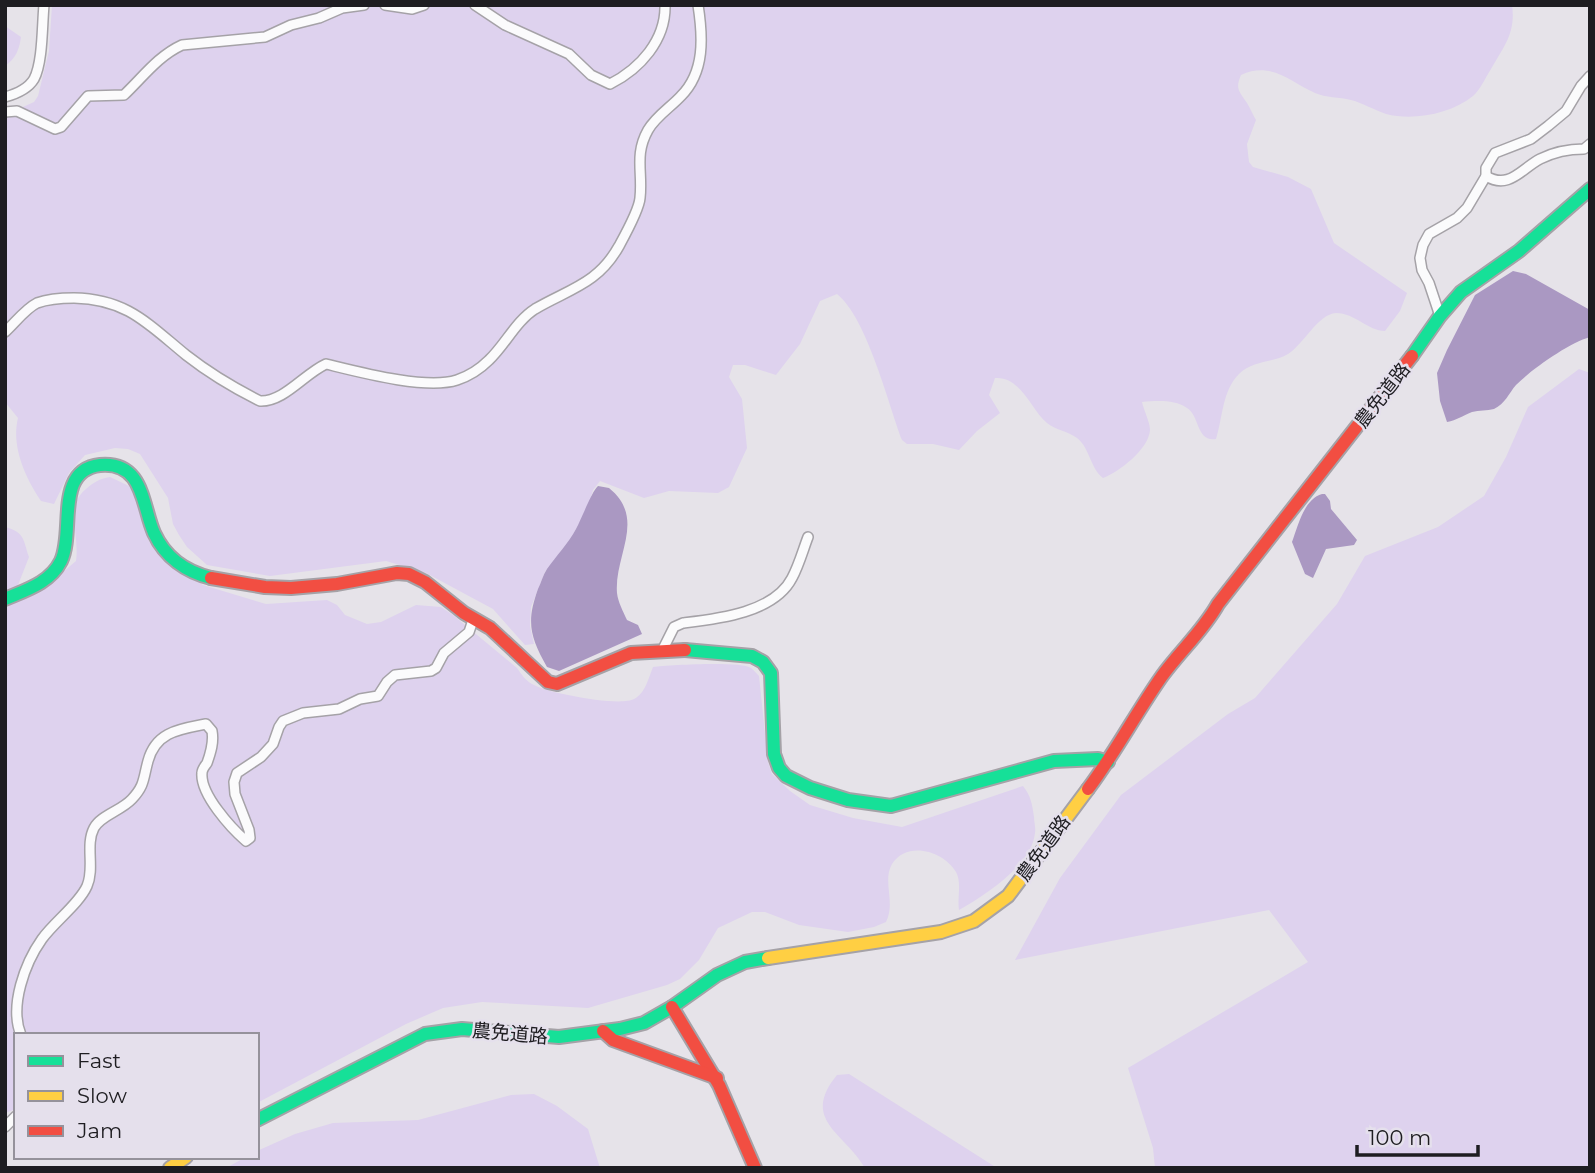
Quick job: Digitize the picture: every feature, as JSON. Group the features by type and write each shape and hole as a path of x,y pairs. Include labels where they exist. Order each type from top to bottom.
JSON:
{"street":[{"path":"5,97 15,94 33,81 38,66 44,5"},
{"path":"5,112 17,111 55,129 61,127 88,96 124,95 153,64 182,45 265,37 342,8 364,5"},
{"path":"385,5 412,9 424,5"},
{"path":"475,5 505,25 569,54 591,75 610,84 640,62 658,40 666,20 665,5"},
{"path":"5,332 38,303 63,298 109,301 152,326 211,373 260,401 269,401 280,396 314,369 326,364 364,374 433,383 455,381 472,374 489,360 532,311 589,281 605,267 618,247 640,200 639,154 648,129 683,94 698,71 701,54 698,5"},
{"path":"1440,316 1420,258 1429,234 1457,218 1467,208 1486,176 1486,168 1495,153 1531,139 1548,126 1566,111 1590,76"},
{"path":"1486,176 1494,181 1516,178 1540,159 1573,149 1584,149 1590,144"},
{"name":"農免道路","path":"259,1119 425,1034 462,1029 559,1037 644,1023 717,975 745,962 941,932 974,921 1008,895 1108,762 1163,675 1209,620 1336,452 1399,375 1440,316 1461,292 1519,251 1590,189"},
{"path":"5,599 42,583 54,573 67,548 68,495 71,484 80,474 91,468 112,466 132,476 143,491 155,534 168,556 195,574 276,588 326,584 397,573 409,574 425,582 500,636 548,682 557,684 631,653 663,649 760,658 771,673 774,754 779,768 786,776 810,788 848,800 891,806 1054,761 1098,759 1108,762"},
{"path":"663,649 674,627 738,614 780,594 791,580 808,537"},
{"path":"20,1033 17,1002 25,975 43,939 87,887 92,868 93,829 100,821 129,803 142,788 152,750 164,738 174,730 206,724 212,730 213,744 202,772 203,779 217,811 246,841 250,838 249,830 234,794 234,782 237,773 261,757 274,744 279,727 284,721 303,713 348,707 360,699 378,696 387,682 395,676 436,668 444,653 469,632 472,623 476,621"},
{"path":"672,1007 718,1079 743,1132 755,1168"},
{"path":"603,1031 613,1040 718,1079"}],"shaded area":[{"path":"52,5 1512,5 1513,15 1508,39 1476,93 1454,107 1431,114 1408,117 1386,114 1351,100 1319,95 1271,71 1252,71 1241,75 1239,90 1256,120 1247,144 1249,162 1253,167 1288,177 1311,189 1334,243 1407,293 1400,311 1385,331 1336,313 1323,318 1288,354 1245,369 1229,388 1216,439 1205,437 1201,433 1191,412 1182,405 1165,401 1142,402 1150,427 1144,445 1132,459 1103,478 1077,438 1047,423 1012,382 995,378 989,395 1000,413 959,450 933,444 907,444 902,440 867,341 848,306 837,294 820,301 800,344 776,375 745,365 733,365 729,377 742,399 747,448 729,487 718,493 669,491 644,498 600,481 593,490 588,508 571,538 545,572 531,607 530,626 534,644 525,645 493,609 426,573 386,561 270,576 207,565 187,547 179,535 173,524 168,498 140,454 128,449 115,448 85,455 69,473 54,504 41,501 21,461 16,439 18,418 5,402 5,115 34,102 38,96 49,51"},
{"path":"5,26 21,37 16,53 5,66"},
{"path":"1513,271 1526,274 1590,310 1590,337 1562,351 1531,372 1498,407 1472,412 1447,422 1440,401 1437,373 1447,350 1475,295"},
{"path":"1579,369 1590,373 1590,1168 1155,1168 1153,1148 1128,1068 1308,962 1269,910 1015,960 1060,878 1121,795 1228,714 1255,698 1337,604 1365,556 1438,527 1484,496 1506,457 1528,407"},
{"path":"110,477 129,486 135,496 149,541 156,552 203,585 266,604 327,600 337,605 345,615 367,624 381,622 416,605 441,607 540,688 583,698 626,701 638,697 653,667 704,664 751,668 759,676 768,762 772,774 810,805 853,818 902,827 1023,786 1031,800 1034,817 1032,845 1016,868 1005,878 959,910 959,881 950,865 925,851 907,852 892,864 889,871 890,907 886,922 874,927 848,932 799,925 765,912 752,912 718,928 699,960 680,979 667,985 588,1008 482,1002 443,1008 406,1024 259,1102 259,1033 14,1033 14,1110 5,1113 5,606 39,592 76,561 76,504 79,496 100,480"},
{"path":"598,486 609,488 626,512 626,538 617,579 617,593 627,620 638,625 642,634 559,671 547,667 537,647 531,620 534,601 546,571 573,534"},
{"path":"1325,494 1331,509 1357,540 1354,545 1326,549 1313,578 1305,574 1292,542 1306,507"},
{"path":"5,527 20,534 29,557 18,585 5,593"},
{"path":"849,1074 997,1168 865,1168 824,1115 823,1104 827,1090 837,1075"},
{"path":"534,1094 557,1106 588,1129 600,1168 226,1168 242,1159 259,1159 259,1150 295,1134 333,1123 418,1120 511,1095"}],"traffic: fast":[{"path":"1412,356 1461,292 1519,251 1590,189"},
{"path":"5,599 37,585 56,569 65,549 68,504 76,478 86,469 100,465 125,470 133,478 139,487 154,533 164,549 177,562 193,572 211,578"},
{"path":"685,650 752,656 763,662 771,673 774,754 779,768 786,776 810,788 848,800 891,806 1054,761 1098,759 1108,762"},
{"path":"259,1119 425,1034 462,1029 559,1037 620,1029 644,1023 717,975 745,962 768,958"}],"traffic: slow":[{"path":"768,958 941,932 974,921 1008,896 1088,789"},
{"path":"170,1168 183,1159"}],"traffic: jam":[{"path":"1088,789 1162,676 1412,356"},
{"path":"211,578 265,587 291,588 337,584 397,573 409,574 425,582 464,613 490,628 548,682 557,684 631,653 685,650"},
{"path":"672,1007 719,1085 755,1168"},
{"path":"603,1031 613,1040 717,1078"}]}
